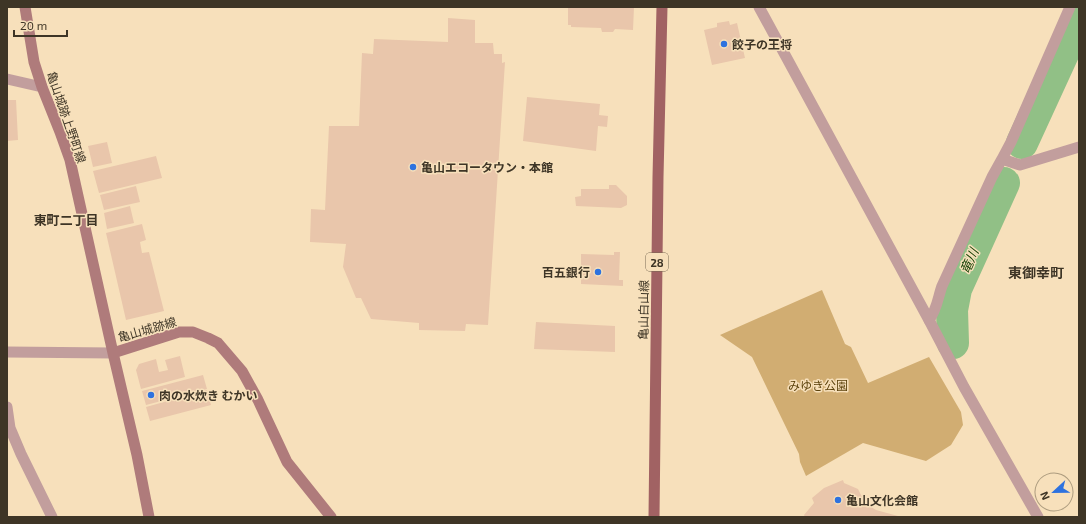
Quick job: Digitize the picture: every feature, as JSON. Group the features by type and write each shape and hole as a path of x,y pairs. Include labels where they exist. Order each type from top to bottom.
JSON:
{"main road":[{"name":"亀山白山線","path":"654,517 657,221 662,7"},
{"name":"亀山城跡上野町線","path":"27,8 34,62 70,160 112,353"},
{"name":"亀山城跡線","path":"149,517 137,455 112,353 179,332 194,332 218,343 242,371 258,400 287,462 331,517"}],"street":[{"path":"759,7 964,387 1038,517"},
{"path":"929,320 934,314 938,295 942,286 992,177 1014,135 1070,7"},
{"path":"7,79 42,87"},
{"path":"1002,159 1020,165 1079,147"},
{"path":"7,352 112,353"},
{"path":"7,407 10,428 18,448 52,517"}],"green space":[{"name":"みゆき公園","path":"822,290 845,344 851,347 868,383 929,357 961,412 963,425 951,445 926,461 863,443 806,476 800,462 799,454 752,357 720,335"}],"building":[{"path":"568,7 634,7 633,30 615,29 613,32 602,32 601,28 571,27 571,25 568,25"},
{"name":"亀山エコータウン・本館","path":"448,18 475,20 475,43 493,43 494,54 502,54 502,63 505,62 488,325 466,324 465,331 419,330 419,323 371,319 361,298 356,298 343,267 346,244 310,242 311,209 325,210 329,126 359,126 362,53 373,54 374,39 448,42"},
{"name":"餃子の王将","path":"729,21 730,25 737,23 745,58 712,65 704,30 717,27 717,23"},
{"path":"527,97 600,104 599,115 608,116 607,127 598,126 596,151 523,141"},
{"path":"7,100 16,100 18,140 7,141"},
{"path":"107,142 112,163 93,167 88,146"},
{"path":"156,156 162,178 99,193 93,171"},
{"path":"609,185 616,185 627,196 627,205 621,208 576,206 575,197 581,196 581,189 609,189"},
{"path":"136,186 140,202 104,210 100,195"},
{"path":"130,206 134,223 107,229 104,213"},
{"path":"142,224 146,240 140,242 142,253 149,252 164,311 126,320 106,233"},
{"path":"614,252 620,252 619,280 623,280 623,286 581,284 581,254 614,255"},
{"path":"536,322 615,326 615,352 534,349"},
{"path":"180,356 185,377 141,389 136,370 139,364 156,359 159,372 168,370 165,360"},
{"path":"203,375 207,389 146,405 142,391"},
{"path":"207,390 211,405 150,421 146,407"},
{"name":"亀山文化会館","path":"843,480 844,483 858,489 864,501 868,505 876,510 898,517 805,517 804,515 814,503 812,498 824,488"}],"waterway":[{"name":"竜川","path":"1022,143 1079,19"},
{"name":"竜川","path":"953,343 952,310 956,289 1004,183"}],"place":[{"name":"餃子の王将","path":"724,44"},
{"name":"亀山エコータウン・本館","path":"413,167"},
{"name":"百五銀行","path":"598,272"},
{"name":"肉の水炊き むかい","path":"151,395"},
{"name":"亀山文化会館","path":"838,500"}],"district":[{"name":"東町二丁目","path":"66,220"},
{"name":"東御幸町","path":"1036,272"}]}
